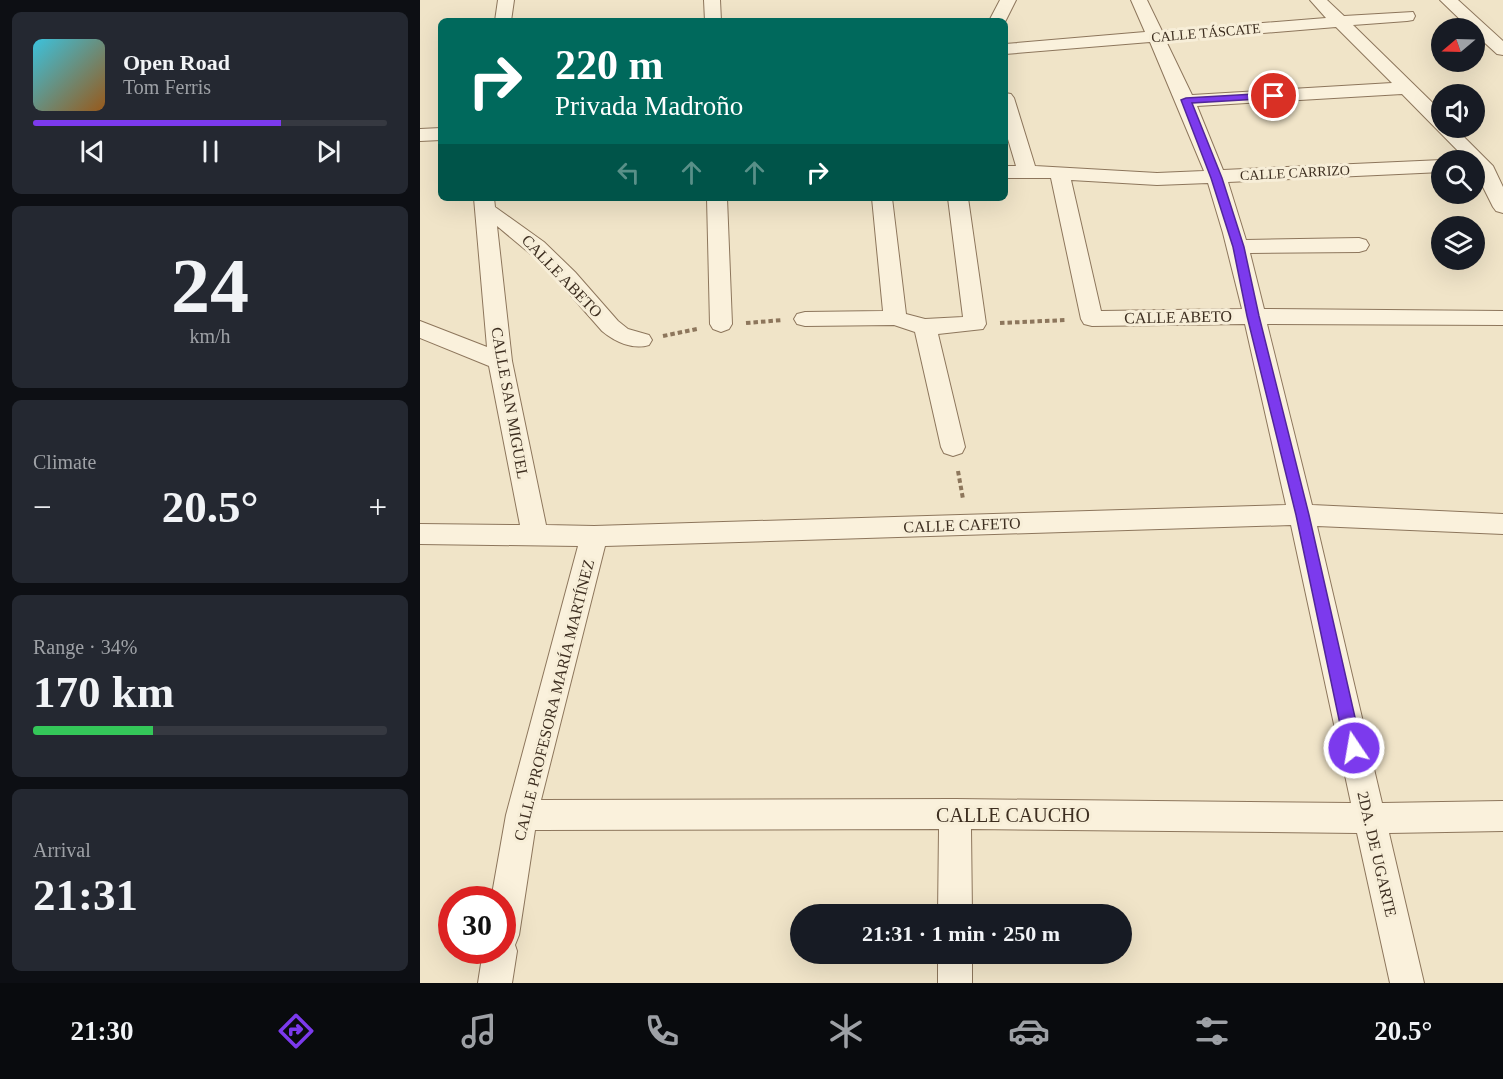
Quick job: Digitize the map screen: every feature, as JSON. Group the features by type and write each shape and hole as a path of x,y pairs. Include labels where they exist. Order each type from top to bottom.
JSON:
{"street":[{"path":"503,18 506,0"},
{"path":"712,0 713,18"},
{"path":"999,18 1008,0"},
{"name":"2DA. DE UGARTE","path":"1139,0 1186,100 1217,178 1239,247 1407,983"},
{"path":"1318,0 1431,112"},
{"path":"1448,0 1503,50"},
{"name":"CALLE TÁSCATE","path":"1008,49 1407,16"},
{"path":"1186,100 1407,88"},
{"path":"1008,108 1027,171"},
{"path":"420,135 438,134"},
{"path":"1454,138 1465,150"},
{"path":"1485,166 1503,168"},
{"name":"CALLE CARRIZO","path":"1008,172 1027,171 1113,178 1217,178 1431,167"},
{"path":"1060,173 1092,319"},
{"path":"1485,176 1503,207"},
{"path":"717,201 721,324"},
{"path":"882,201 895,318"},
{"path":"805,319 895,318 925,327 975,324 958,201"},
{"name":"CALLE ABETO","path":"484,203 528,237 610,326 621,335 641,340"},
{"name":"CALLE SAN MIGUEL","path":"484,203 500,361 535,536"},
{"path":"1239,247 1359,245"},
{"name":"CALLE ABETO","path":"1092,319 1253,316 1503,318"},
{"path":"925,327 953,447"},
{"path":"420,329 500,361"},
{"name":"CALLE CAFETO","path":"420,534 594,536 1302,515 1503,524"},
{"name":"CALLE PROFESORA MARÍA MARTÍNEZ","path":"510,886 522,815 594,536"},
{"path":"955,814 955,904"},
{"name":"CALLE CAUCHO","path":"522,815 955,814 1369,818 1503,816"},
{"path":"495,983 498,964"},
{"path":"955,964 956,983"}],"path":[{"path":"975,324 1092,319"},
{"path":"953,447 968,525"}],"route":[{"path":"1274,96 1186,100 1217,178 1239,247 1354,748"}]}
